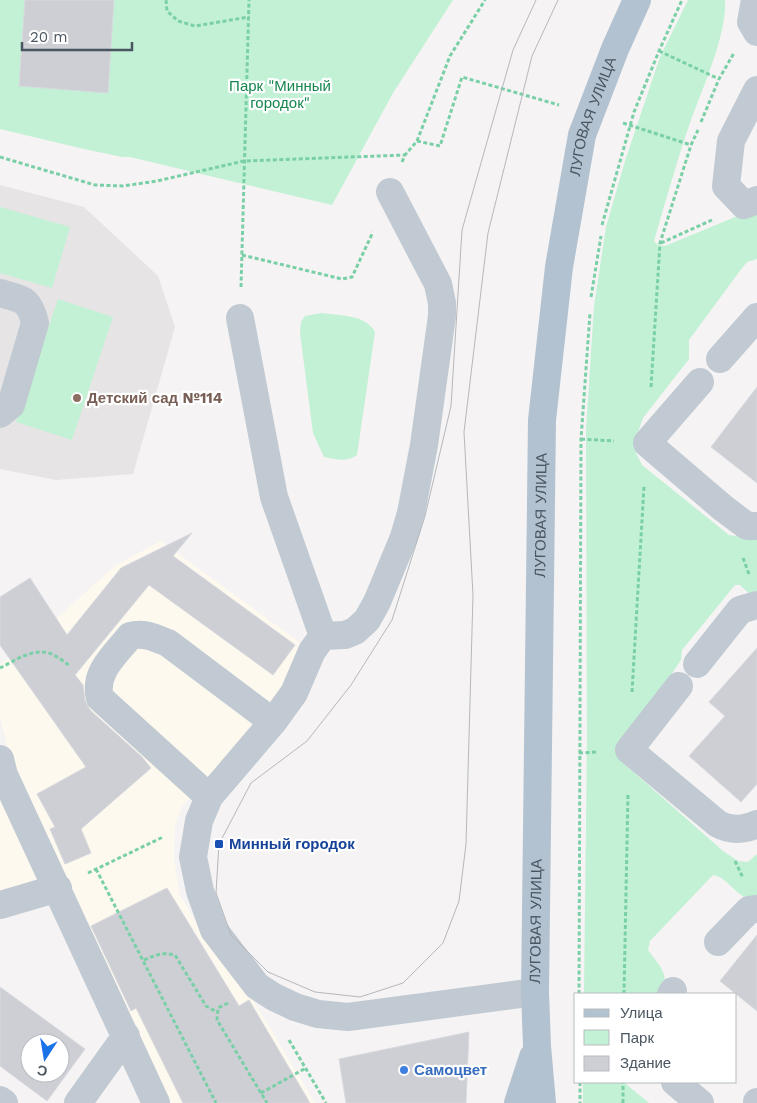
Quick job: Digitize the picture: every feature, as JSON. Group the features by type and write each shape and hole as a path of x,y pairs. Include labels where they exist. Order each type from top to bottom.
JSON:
{"main road":[{"name":"ЛУГОВАЯ УЛИЦА","path":"542,1103 536,1046 535,992 542,420 559,266 582,135 615,49 637,0"},
{"name":"ЛУГОВАЯ УЛИЦА","path":"518,1103 536,1046"}],"lane":[{"path":"751,203 726,186 731,141 757,90"},
{"path":"323,636 346,636 367,620 404,537 411,513 424,445 442,316 442,303 438,284 390,192"},
{"path":"0,293 25,300 32,310 36,323 11,405 0,414"},
{"path":"720,358 757,317"},
{"path":"240,318 274,497 323,636"},
{"path":"700,382 647,443 723,508 748,526 757,526"},
{"path":"697,664 740,610 757,605"},
{"path":"204,809 100,698 98,685 102,671 130,636 137,634 150,636 168,643 273,722"},
{"path":"323,636 312,651 294,693 204,809 193,857 200,891 214,930 257,986 295,1007 318,1014 348,1017 535,992"},
{"path":"679,686 629,750 718,824 727,828 741,829 757,824"},
{"path":"1,771 58,888 156,1103"},
{"path":"0,905 58,888"},
{"path":"718,942 749,910 757,909"},
{"path":"78,1103 126,1036"},
{"path":"676,1083 700,1103"},
{"path":"0,1100 4,1103"}],"path":[{"path":"166,0 167,11 178,21 195,26 249,17"},
{"path":"249,0 242,255 342,279"},
{"path":"417,141 450,56 485,0"},
{"path":"602,226 629,125 682,0"},
{"path":"650,393 660,243 691,145 719,79 754,18"},
{"path":"659,51 719,79"},
{"path":"440,146 462,77 564,106"},
{"path":"620,122 691,145"},
{"path":"0,157 95,185 123,186 157,181 244,161 405,155"},
{"path":"660,243 751,203"},
{"path":"579,993 581,439 590,306 601,235"},
{"path":"632,701 647,443"},
{"path":"0,668 26,655 37,652 49,653 75,669 91,673 102,671"},
{"path":"624,993 629,750"},
{"path":"58,888 204,809"},
{"path":"96,869 216,1103"},
{"path":"144,960 153,955 175,955 206,1006 217,1012"},
{"path":"257,986 218,1008 217,1012 218,1022 267,1103"},
{"path":"286,1035 326,1103"},
{"path":"262,1093 306,1068"},
{"path":"580,1083 580,1103"},
{"path":"623,1083 623,1103"}],"shaded area":[{"name":"Детский сад №114","path":"0,185 84,207 158,276 175,327 133,474 56,480 0,469"},
{"path":"161,541 303,645 291,676 261,725 181,808 175,827 174,859 180,895 206,939 249,993 315,1103 163,1103 60,884 0,902 0,792 17,783 0,718 0,664 20,651 116,565"}],"green space":[{"name":"Парк \"Минный городок\"","path":"0,0 453,0 393,93 332,205 130,157 84,149 0,129"},
{"path":"688,0 725,0 725,14 718,44 686,135 654,241 658,245 665,246 757,208 757,259 747,262 689,340 689,359 643,418 636,438 636,453 642,465 729,535 749,538 757,535 757,601 740,585 735,585 682,650 681,660 629,737 622,762 723,851 738,861 748,862 757,854 757,900 738,893 724,880 713,875 650,941 648,950 663,971 665,982 660,993 584,993 587,740 586,430 594,306 606,227 625,161 660,57"},
{"path":"0,207 70,227 52,288 0,273"},
{"path":"58,299 113,317 72,440 16,422"},
{"path":"322,313 359,319 371,326 375,332 357,455 345,460 324,457 313,433 300,333 301,322 305,316"},
{"path":"583,1083 626,1083 649,1103 583,1103"}],"building":[{"path":"25,0 114,0 108,93 19,86"},
{"path":"757,387 757,483 711,447"},
{"path":"192,533 173,556 295,645 273,675 149,585 75,675 83,685 85,700 90,710 142,757 151,768 81,829 91,853 65,864 50,829 55,827 37,794 86,767 0,645 0,597 30,578 67,635 121,568"},
{"path":"757,648 757,784 741,802 689,756 725,716 709,702"},
{"path":"167,888 239,1006 249,1000 310,1103 183,1103 136,1008 131,1011 91,926"},
{"path":"757,935 757,1011 720,981"},
{"path":"0,987 63,1033 20,1033 20,1081 0,1066"},
{"name":"Самоцвет","path":"469,1032 466,1103 346,1103 339,1059"},
{"path":"70,1038 85,1049 70,1070"},
{"path":"23,1083 60,1083 47,1101"}],"tram line":[{"path":"536,0 513,50 462,230 451,406 425,516 392,620 351,685 307,741 251,783 219,844 216,893 231,935 268,972 315,992 360,997 403,983 443,943 459,901 466,844 473,595 464,432 488,233 532,56 558,0"}],"place":[{"name":"Детский сад №114","path":"77,398"},
{"name":"Минный городок","path":"219,844"},
{"name":"Самоцвет","path":"404,1070"}]}
